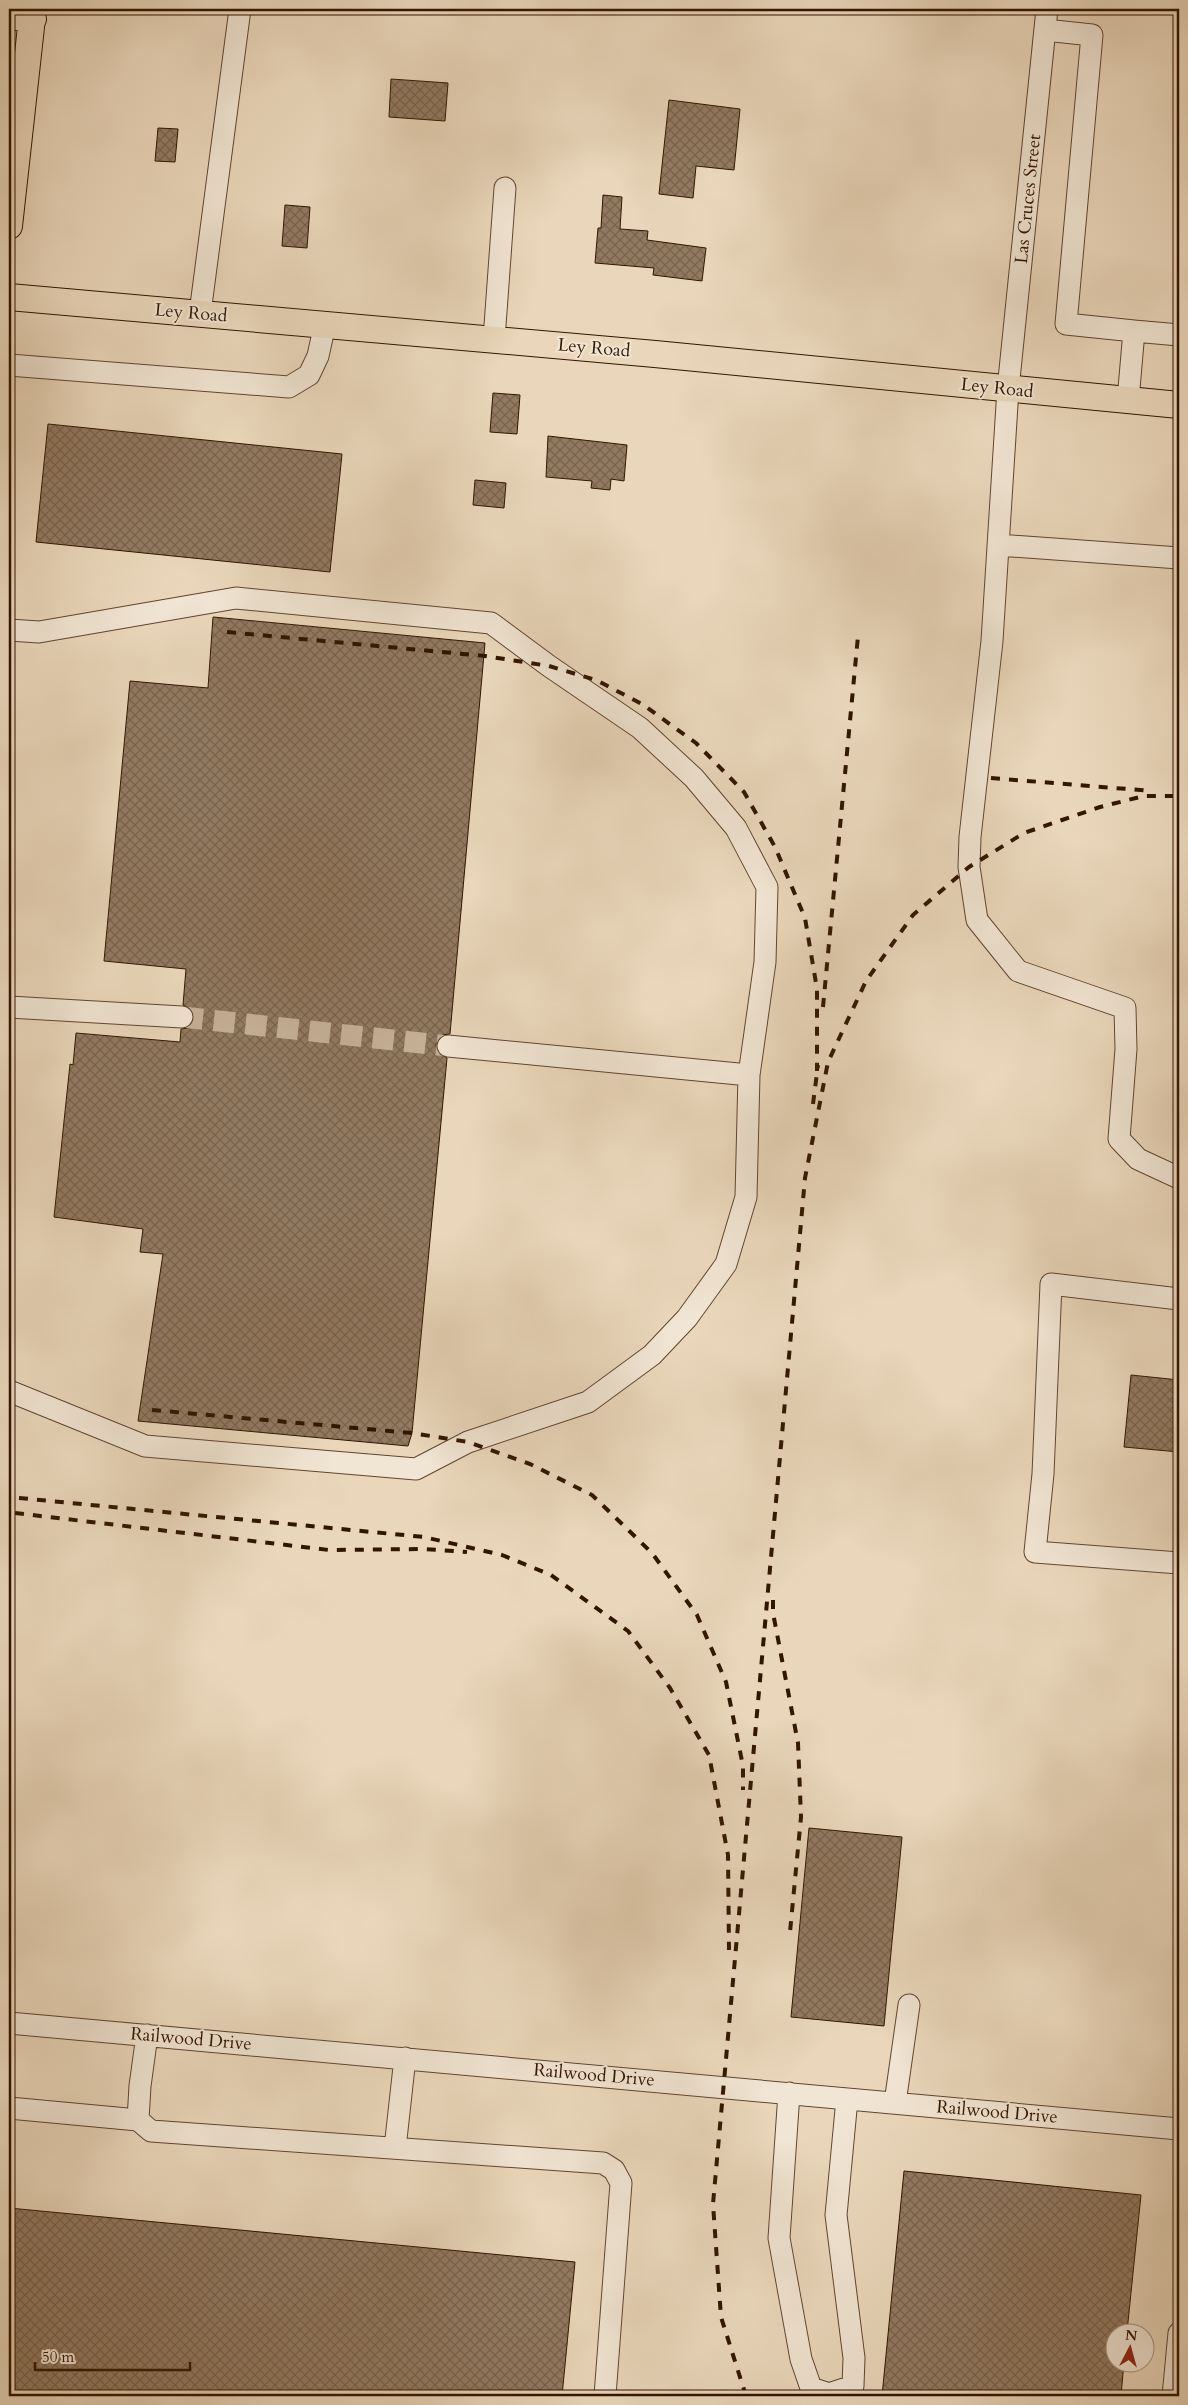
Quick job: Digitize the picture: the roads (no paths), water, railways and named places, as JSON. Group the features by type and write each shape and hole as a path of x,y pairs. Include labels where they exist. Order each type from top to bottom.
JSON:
{"main road":[{"path":"9,226 25,15"},
{"name":"Ley Road","path":"9,297 494,339 1179,405"}],"street":[{"path":"200,313 240,9"},
{"name":"Las Cruces Street","path":"1047,9 1008,389 992,641 970,838 969,867 977,920 1018,971 1125,1008 1126,1050 1119,1139 1138,1159 1179,1178"},
{"path":"1045,30 1092,35 1066,324 1179,336"},
{"path":"494,339 505,188"},
{"path":"9,365 289,387 309,375 318,356 325,324"},
{"path":"1128,400 1134,331"},
{"path":"998,545 1179,558"},
{"path":"9,630 39,632 236,598 491,623 640,728 694,778 736,828 767,887 765,962 749,1075 746,1197 726,1264 687,1318 652,1355 588,1402 468,1442 416,1470 145,1446 9,1391"},
{"path":"9,1007 182,1017"},
{"path":"448,1046 749,1075"},
{"path":"1179,1299 1051,1284 1043,1474 1035,1552 1179,1563"},
{"path":"896,2103 908,2005"},
{"name":"Railwood Drive","path":"9,2022 1179,2129"},
{"path":"138,2120 140,2086 147,2035"},
{"path":"395,2148 405,2058"},
{"path":"789,2093 780,2238 801,2360 811,2388 829,2394 853,2386 854,2358 836,2214 847,2099"},
{"path":"9,2108 138,2120 151,2130 603,2163 614,2170 621,2183 606,2396"},
{"path":"1173,2396 1179,2333"}],"tunnel":[{"path":"182,1017 448,1046"}],"railway":[{"path":"227,632 485,656 549,666 596,680 642,704 696,743 744,792 775,847 805,918 817,989 817,1071"},
{"path":"823,1007 858,636"},
{"path":"991,778 1152,791"},
{"path":"746,2396 721,2317 713,2204 805,1178 828,1062 866,981 913,915 969,867 1024,833 1100,807 1144,796 1179,796"},
{"path":"813,1104 818,1065"},
{"path":"152,1410 412,1433 468,1442 530,1464 592,1495 652,1553 697,1615 726,1682 743,1766 743,1790"},
{"path":"19,1498 424,1537 502,1555 551,1575 628,1631 670,1688 709,1755 728,1855 729,1950"},
{"path":"15,1513 329,1550 424,1549 467,1552"},
{"path":"773,1600 773,1613 798,1743 801,1817 790,1932"}]}
